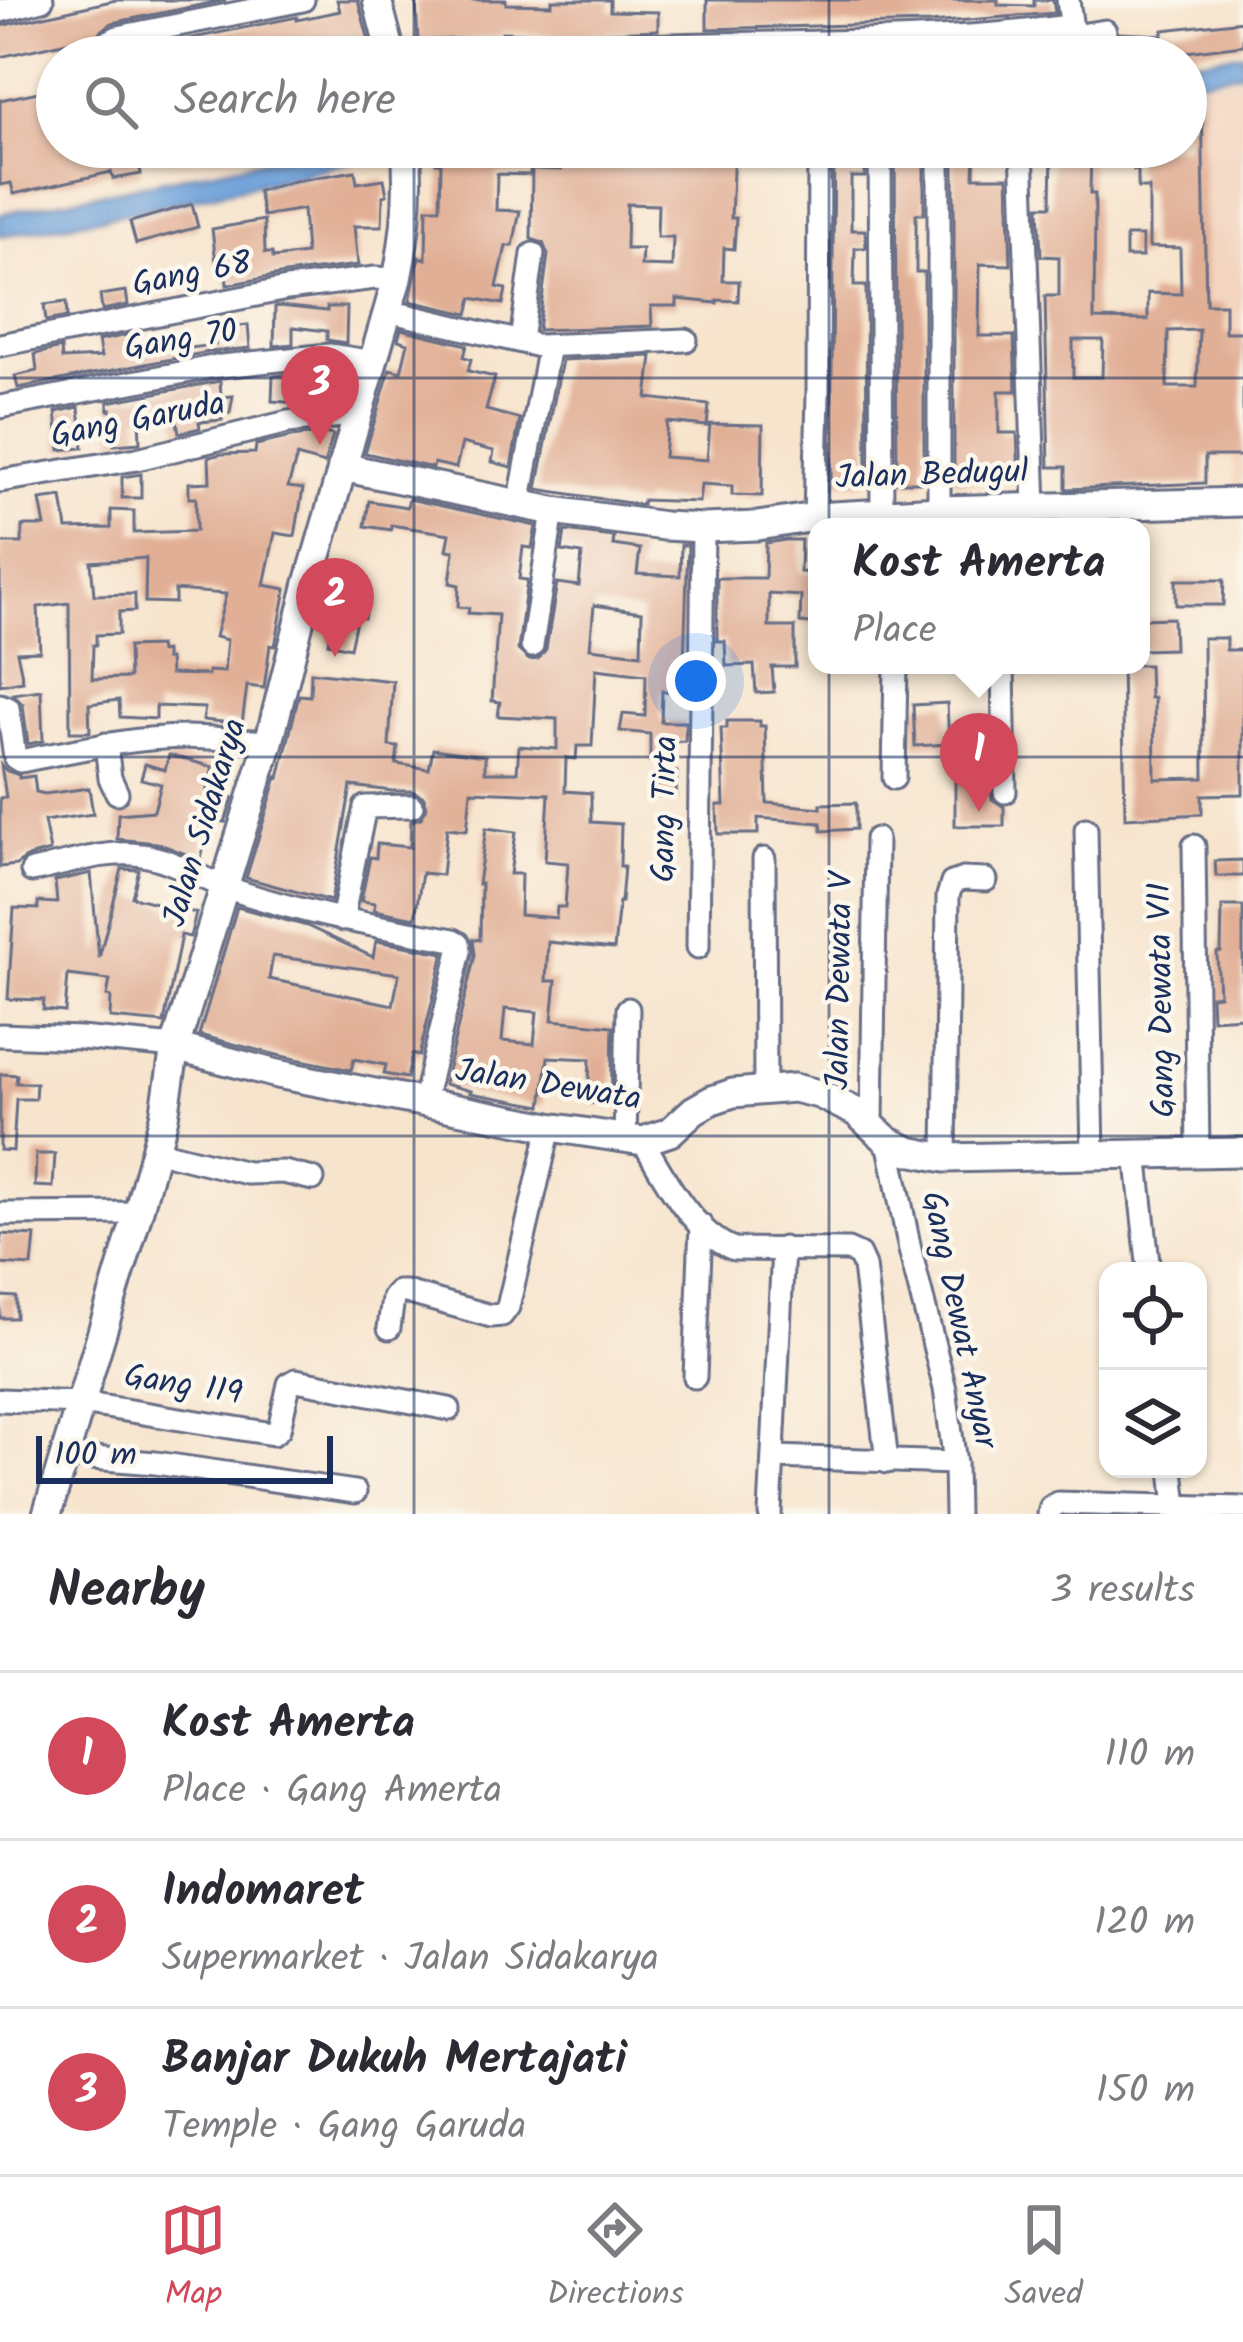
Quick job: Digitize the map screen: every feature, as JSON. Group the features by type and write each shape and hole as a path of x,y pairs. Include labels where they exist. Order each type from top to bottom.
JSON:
{"street":[{"path":"0,11 42,0"},
{"path":"123,36 303,0"},
{"path":"376,0 389,36"},
{"path":"1068,0 1073,36 1105,32"},
{"path":"948,36 1061,27"},
{"name":"Jalan Sidakarya","path":"47,1514 138,1213 164,1117 175,1047 269,742 397,279 408,168"},
{"path":"815,517 819,168"},
{"path":"881,168 894,518"},
{"path":"939,168 940,510"},
{"path":"1023,168 1035,507"},
{"path":"521,341 533,254"},
{"name":"Gang 68","path":"0,345 287,290 397,279"},
{"path":"388,311 549,346 686,340"},
{"path":"519,504 549,346"},
{"name":"Gang 70","path":"0,407 212,367 329,356 374,362"},
{"name":"Gang Garuda","path":"0,481 137,459 288,422 360,414"},
{"name":"Jalan Bedugul","path":"342,467 553,511 664,526 758,526 808,518"},
{"name":"Jalan Bedugul","path":"809,518 894,518 940,510 1002,518 1035,507 1243,502"},
{"path":"532,646 553,511"},
{"name":"Gang Tirta","path":"698,947 703,528"},
{"path":"894,778 896,674"},
{"path":"1004,674 1005,792"},
{"path":"0,705 8,708 15,758 20,761 106,744 194,736 269,742"},
{"path":"106,744 117,793"},
{"path":"342,920 362,812 370,805 412,806"},
{"path":"1086,829 1093,1153"},
{"name":"Jalan Dewata V","path":"876,838 880,1132"},
{"name":"Gang Dewata VII","path":"1195,846 1198,1154"},
{"path":"32,871 109,855 140,854 226,887 342,920 454,940 461,947 424,1101"},
{"path":"764,859 765,1089"},
{"path":"945,1158 948,896 952,884 963,879 986,880"},
{"path":"628,1009 634,1140 712,1238 734,1249 848,1250 859,1255 887,1462"},
{"path":"0,1035 175,1047"},
{"name":"Jalan Dewata","path":"175,1047 277,1074 634,1140 670,1132 694,1111 733,1093 794,1088 856,1112 909,1151 945,1158 1243,1152"},
{"path":"389,1328 398,1292 502,1315 508,1307 550,1127"},
{"name":"Gang Dewat Anyar","path":"880,1132 945,1389 956,1514"},
{"path":"154,1150 247,1173 283,1172 313,1179"},
{"path":"1136,1153 1149,1262"},
{"path":"0,1214 138,1213"},
{"path":"695,1377 701,1225"},
{"path":"770,1514 783,1248"},
{"name":"Gang 119","path":"81,1403 273,1433 279,1429 289,1384 296,1380 449,1409"},
{"path":"0,1400 81,1403"},
{"path":"65,1456 156,1463 355,1492"},
{"path":"774,1457 955,1463"},
{"path":"1173,1478 1176,1507"},
{"path":"1048,1514 1058,1503 1243,1508"}],"shaded area":[{"path":"1243,76 1243,484 1234,485 1227,333 1179,335 1174,168 1207,168 1207,82"}],"water":[{"path":"1243,53 1243,72 1207,78 1207,59"},
{"path":"225,168 326,168 0,236 0,214"}],"building":[{"path":"116,0 226,0 112,23 97,36 36,36 36,49 0,57 0,26"},
{"path":"337,0 358,0 368,36 203,36 297,17 340,11"},
{"path":"416,0 552,5 552,0 610,0 610,11 658,12 658,30 418,36"},
{"path":"707,0 998,0 998,5 1034,6 1034,0 1053,0 1055,13 930,23 707,29"},
{"path":"1243,21 1243,45 1207,49 1207,36 1119,36 1163,35 1163,30"},
{"path":"36,92 36,168 140,168 141,174 113,179 111,172 14,194 11,183 0,185 0,100"},
{"path":"441,168 530,168 530,175 497,174 496,210 520,211 497,287 506,289 503,304 472,298 468,314 410,301 419,257 426,259 427,208 440,208"},
{"path":"733,168 734,249 724,248 723,281 739,281 738,301 677,299 677,306 651,306 652,326 538,330 548,255 543,243 531,239 532,169","holes":["627,204 658,205 657,237 673,237 672,267 641,266 642,249 626,249"]},
{"path":"834,168 865,168 865,177 851,177 851,230 865,230 866,248 855,248 854,286 866,286 867,482 831,482"},
{"path":"895,168 924,168 924,214 916,214 916,272 924,272 924,482 897,482"},
{"path":"954,168 974,168 974,177 1008,177 1011,265 980,264 979,336 1014,336 1016,391 999,391 999,433 1017,433 1019,475 954,481"},
{"path":"1052,168 1091,168 1090,194 1095,194 1094,319 1148,320 1148,293 1181,294 1180,248 1149,247 1149,188 1138,188 1138,170 1134,170 1203,168 1206,304 1225,304 1225,332 1243,332 1243,456 1205,456 1205,483 1066,489 1066,467 1049,467 1045,296 1059,296 1059,257 1041,256 1039,206 1051,206","holes":["1199,330 1197,387 1167,387 1168,331","1073,340 1103,340 1102,377 1073,377"]},
{"path":"355,171 357,183 384,179 387,195 383,196 382,226 354,226 358,265 227,285 225,261 216,262 212,229 264,220 265,253 272,253 273,258 306,254 303,209 263,216 258,191"},
{"path":"192,204 198,227 136,244 130,222"},
{"path":"1126,236 1142,236 1142,257 1126,257"},
{"path":"126,291 128,305 102,310 100,295"},
{"path":"66,302 67,317 46,321 44,305"},
{"path":"275,307 327,311 327,307 347,307 346,343 327,340 327,331 293,327 293,344 274,346"},
{"path":"248,325 250,348 18,388 15,376 37,371 35,354 61,348 62,359 101,357 98,341 132,334 134,345 171,340 172,350 215,345 213,329"},
{"path":"401,329 467,345 468,371 495,377 486,410 520,419 511,467 492,462 494,451 462,443 456,468 434,463 433,468 365,453 390,369 401,372 408,343 398,340"},
{"path":"652,356 647,398 709,405 707,426 667,422 664,457 707,460 710,424 763,425 762,496 732,495 732,486 701,484 699,502 643,500 642,505 537,489 562,360"},
{"path":"343,372 338,401 272,401 273,376"},
{"path":"220,381 221,397 233,396 230,413 222,414 222,420 199,422 200,428 179,433 175,409 139,415 140,443 114,445 108,402"},
{"path":"79,407 83,448 60,450 56,412"},
{"path":"333,435 324,464 297,456 288,487 303,489 295,536 275,533 264,585 286,589 275,646 270,645 264,688 247,686 242,724 203,720 205,708 156,706 156,719 120,717 119,700 89,704 90,732 70,732 69,603 38,607 40,651 17,652 23,681 0,685 0,543 22,543 22,526 45,526 40,500 62,497 67,529 111,528 111,510 134,511 134,533 196,531 196,498 189,498 189,483 210,482 209,457 255,453 256,445","holes":["146,558 145,602 175,603 175,590 226,594 215,637 227,640 224,672 170,674 169,659 159,646 128,647 129,678 92,679 96,635 119,634 119,612 135,611 135,594 94,595 91,562"]},
{"path":"141,474 141,498 122,498 122,477"},
{"path":"409,499 536,526 532,548 523,547 519,579 527,580 518,650 529,660 538,659 546,649 557,583 579,586 582,554 562,551 565,531 614,537 613,545 640,549 637,574 680,576 681,545 688,545 683,692 662,691 661,722 686,722 685,741 669,742 670,760 650,761 650,734 620,731 623,714 645,716 646,675 596,669 592,746 577,746 576,759 566,758 565,791 591,793 591,822 621,824 621,902 614,949 548,942 546,981 556,981 552,1020 613,1026 611,1104 588,1103 590,1059 548,1057 542,1106 444,1084 475,955 473,939 480,940 478,884 486,828 516,832 510,874 521,874 520,915 556,918 557,907 565,907 568,863 545,861 549,794 471,791 467,830 447,828 442,875 422,873 415,918 374,910 375,903 361,901 377,844 410,847 411,821 421,818 427,807 424,797 413,791 351,786 331,901 246,878 279,778 299,695 310,696 311,672 393,681 389,746 398,747 396,764 429,769 433,749 485,756 485,772 517,772 519,746 557,749 557,719 498,716 500,702 492,701 498,615 468,613 469,608 458,607 459,585 450,583 454,551 447,550 450,534 365,526 369,501 407,507","holes":["594,605 642,612 641,654 590,648","505,1009 537,1012 534,1044 502,1041"]},
{"path":"801,540 800,572 808,572 808,623 800,623 801,596 769,594 769,627 795,627 795,667 772,667 774,692 756,693 754,665 726,666 725,641 717,641 717,578 765,578 766,543"},
{"path":"1176,580 1224,580 1223,605 1176,605"},
{"path":"334,592 368,600 364,618 357,616 350,648 328,643"},
{"path":"1173,618 1174,649 1150,650 1150,619"},
{"path":"1203,638 1226,638 1226,650 1243,650 1243,794 1202,795 1202,814 1125,818 1122,674 1149,674 1155,779 1204,778"},
{"path":"41,690 43,741 28,744 23,705 13,694"},
{"path":"947,703 949,744 915,746 913,705"},
{"path":"727,721 760,721 765,726 767,803 821,808 821,804 856,803 856,829 822,831 821,823 758,818 758,834 718,834 717,805 724,805 721,728 727,728"},
{"path":"169,755 213,767 206,794 233,798 225,822 209,820 201,860 157,843 117,839 118,814 154,811 161,784 141,779 145,764 165,770"},
{"path":"1,765 19,778 34,776 36,792 89,788 93,814 44,821 50,851 0,867 0,798 6,797"},
{"path":"657,772 677,772 676,796 657,796"},
{"path":"955,781 990,782 992,799 1004,807 1004,826 955,826"},
{"path":"1243,860 1243,876 1216,876 1215,861"},
{"path":"122,869 139,870 132,897 196,913 190,937 181,935 164,1023 110,1018 110,980 68,975 65,1012 43,1010 44,1000 8,999 14,908 38,909 38,902 57,903 55,881 91,873 99,958"},
{"path":"1222,906 1243,906 1243,1017 1212,1019 1211,996 1219,995"},
{"path":"237,907 307,926 373,957 376,941 444,953 419,1056 412,1054 407,1078 384,1074 386,1065 354,1059 351,1070 199,1035","holes":["273,956 399,974 393,1005 269,979"]},
{"path":"0,1074 17,1075 16,1083 36,1083 35,1099 16,1099 13,1151 0,1150"},
{"path":"36,1154 55,1154 53,1187 35,1186"},
{"path":"1,1234 35,1236 32,1266 0,1264"},
{"path":"0,1296 16,1297 16,1318 0,1318"}],"place":[{"name":"Banjar Dukuh Mertajati","path":"320,445"},
{"name":"Indomaret","path":"335,657"},
{"name":"Kost Amerta","path":"979,812"}]}
